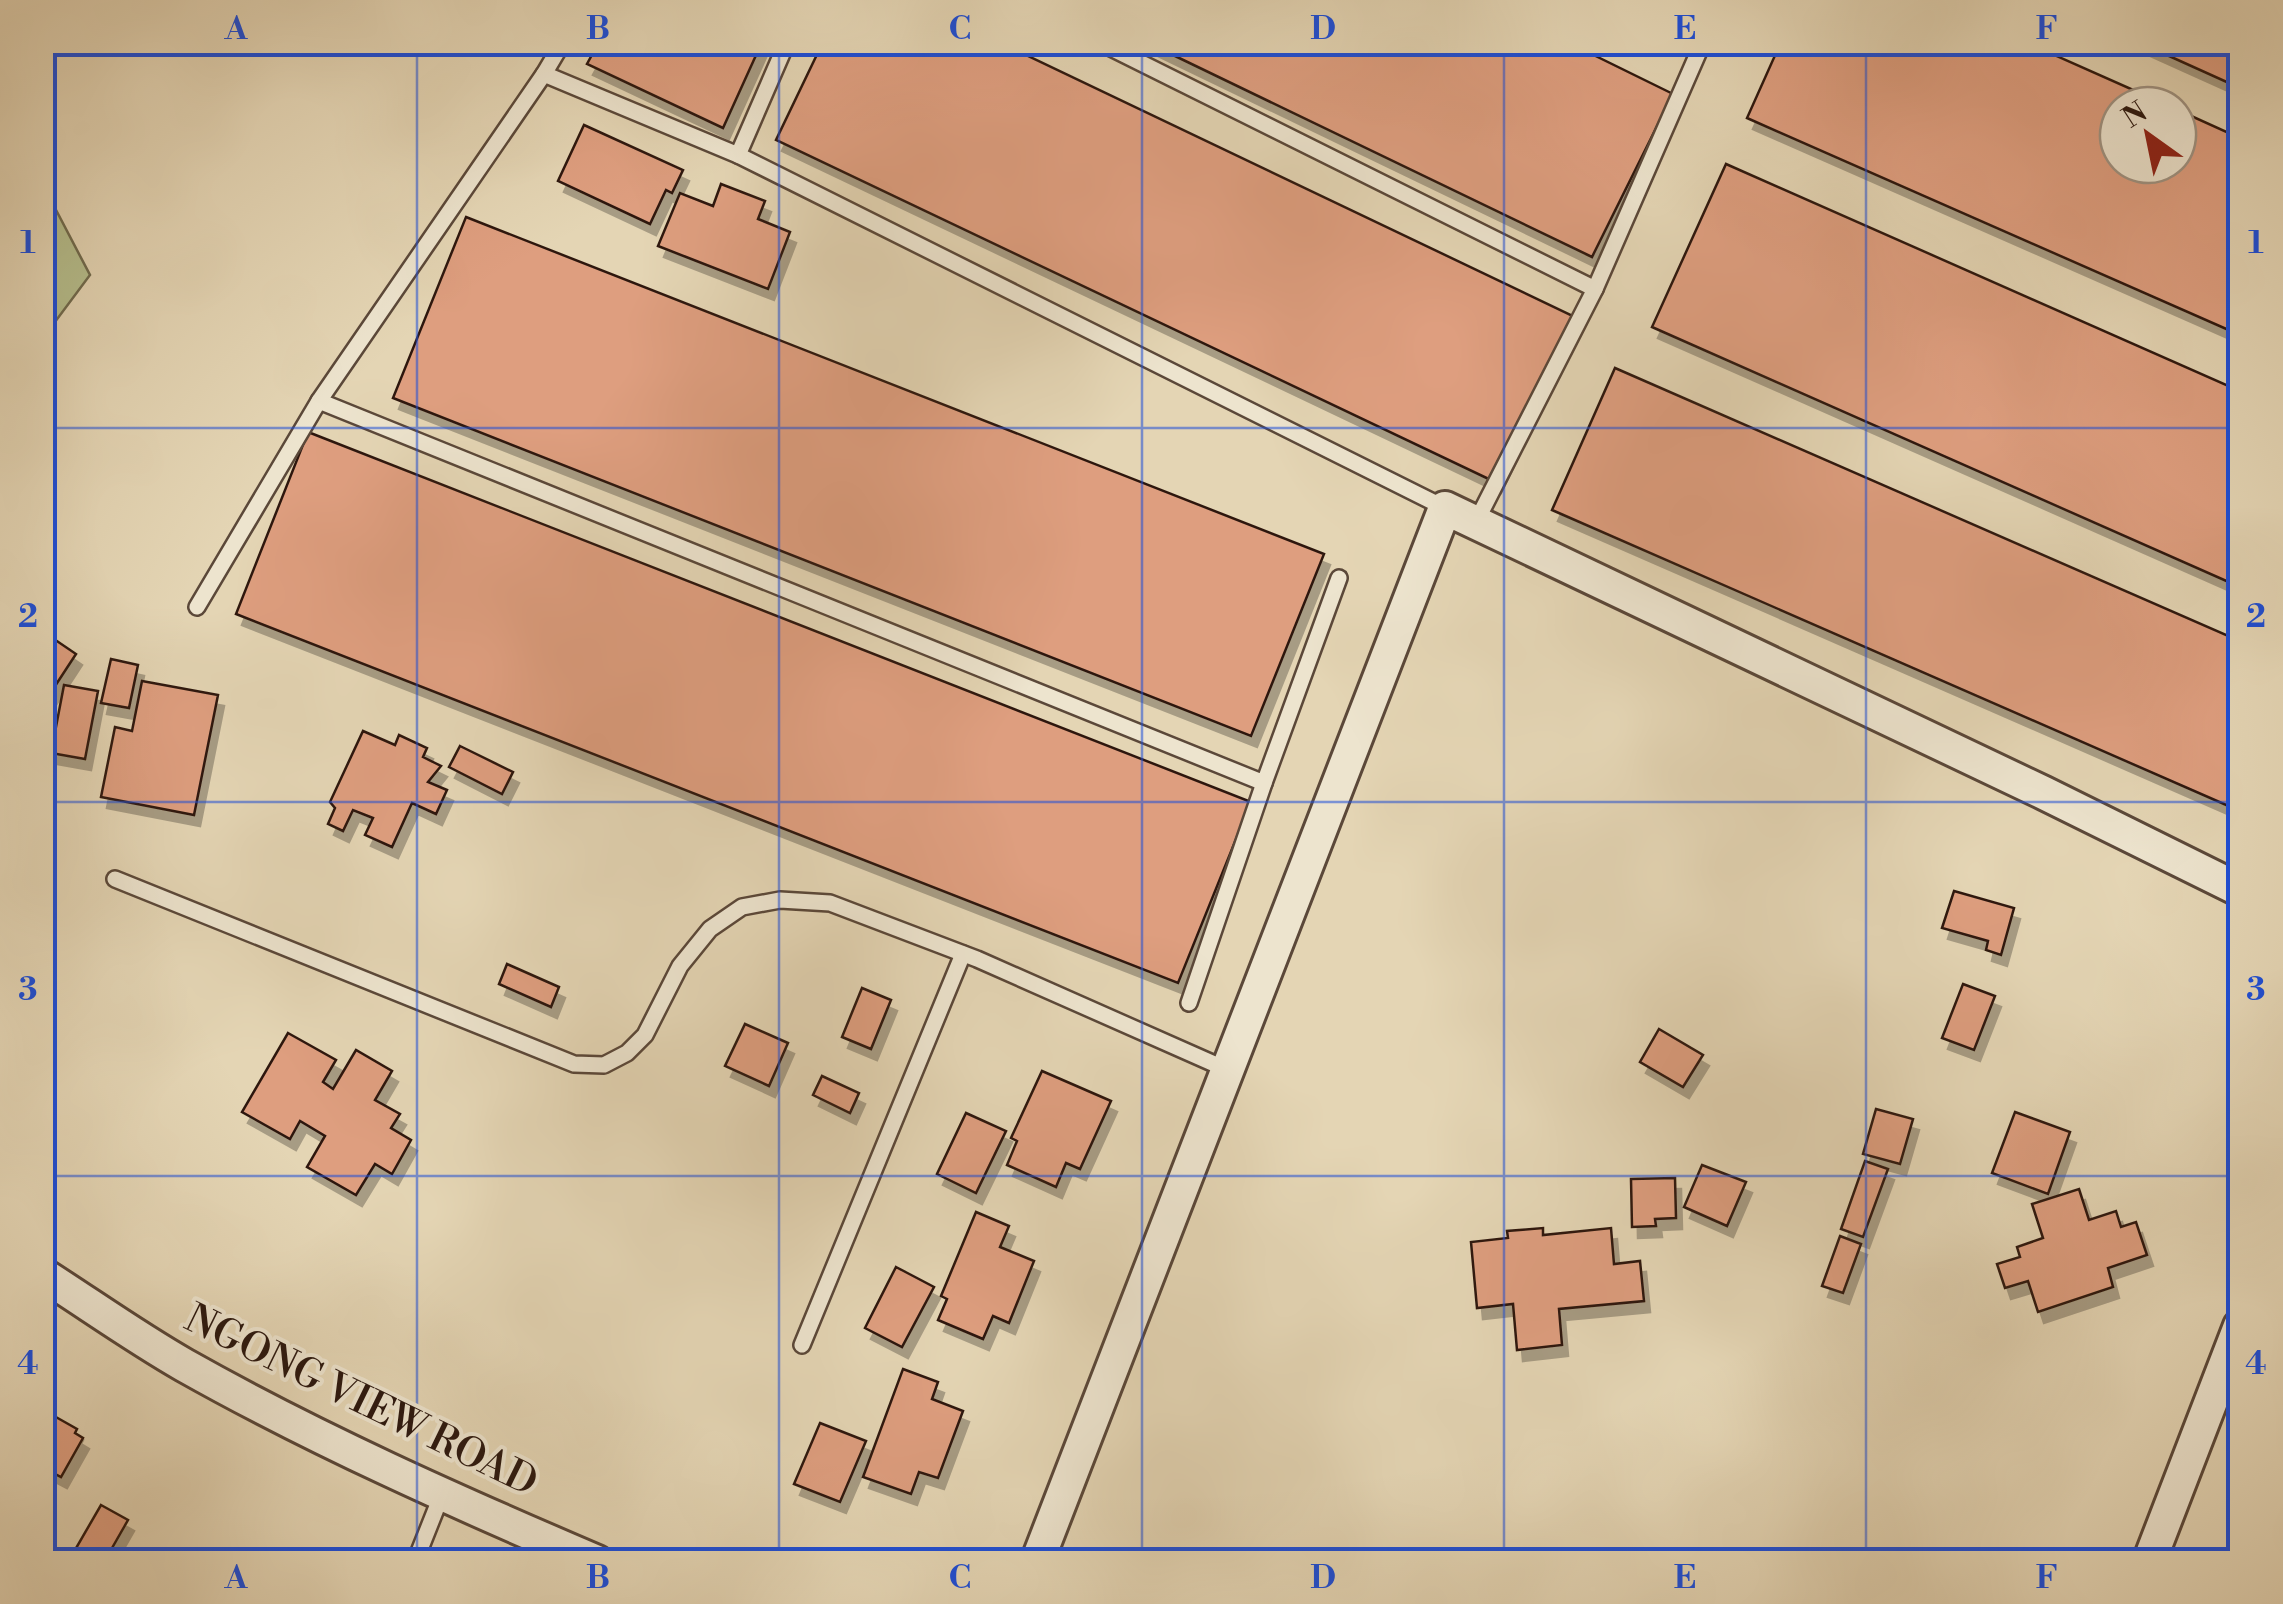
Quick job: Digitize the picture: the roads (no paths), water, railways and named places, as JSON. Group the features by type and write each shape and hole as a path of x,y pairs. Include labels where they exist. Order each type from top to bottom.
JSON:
{"street":[{"path":"1038,1562 1445,508 2044,792 2240,890"},
{"name":"NGONG VIEW ROAD","path":"42,1274 179,1362 352,1453 597,1562"},
{"path":"2150,1562 2240,1326"}],"lane":[{"path":"197,608 319,400 563,42"},
{"path":"738,154 788,42"},
{"path":"1098,42 1594,289"},
{"path":"1476,522 1594,289 1700,47 1677,42"},
{"path":"544,74 738,154 1445,508"},
{"path":"319,400 1264,783"},
{"path":"1190,1004 1264,783 1339,578"},
{"path":"116,879 574,1064 604,1065 626,1053 644,1035 680,966 710,929 742,907 780,900 830,903 964,954 1228,1070"},
{"path":"802,1345 964,954"},
{"path":"415,1562 442,1494"}]}
